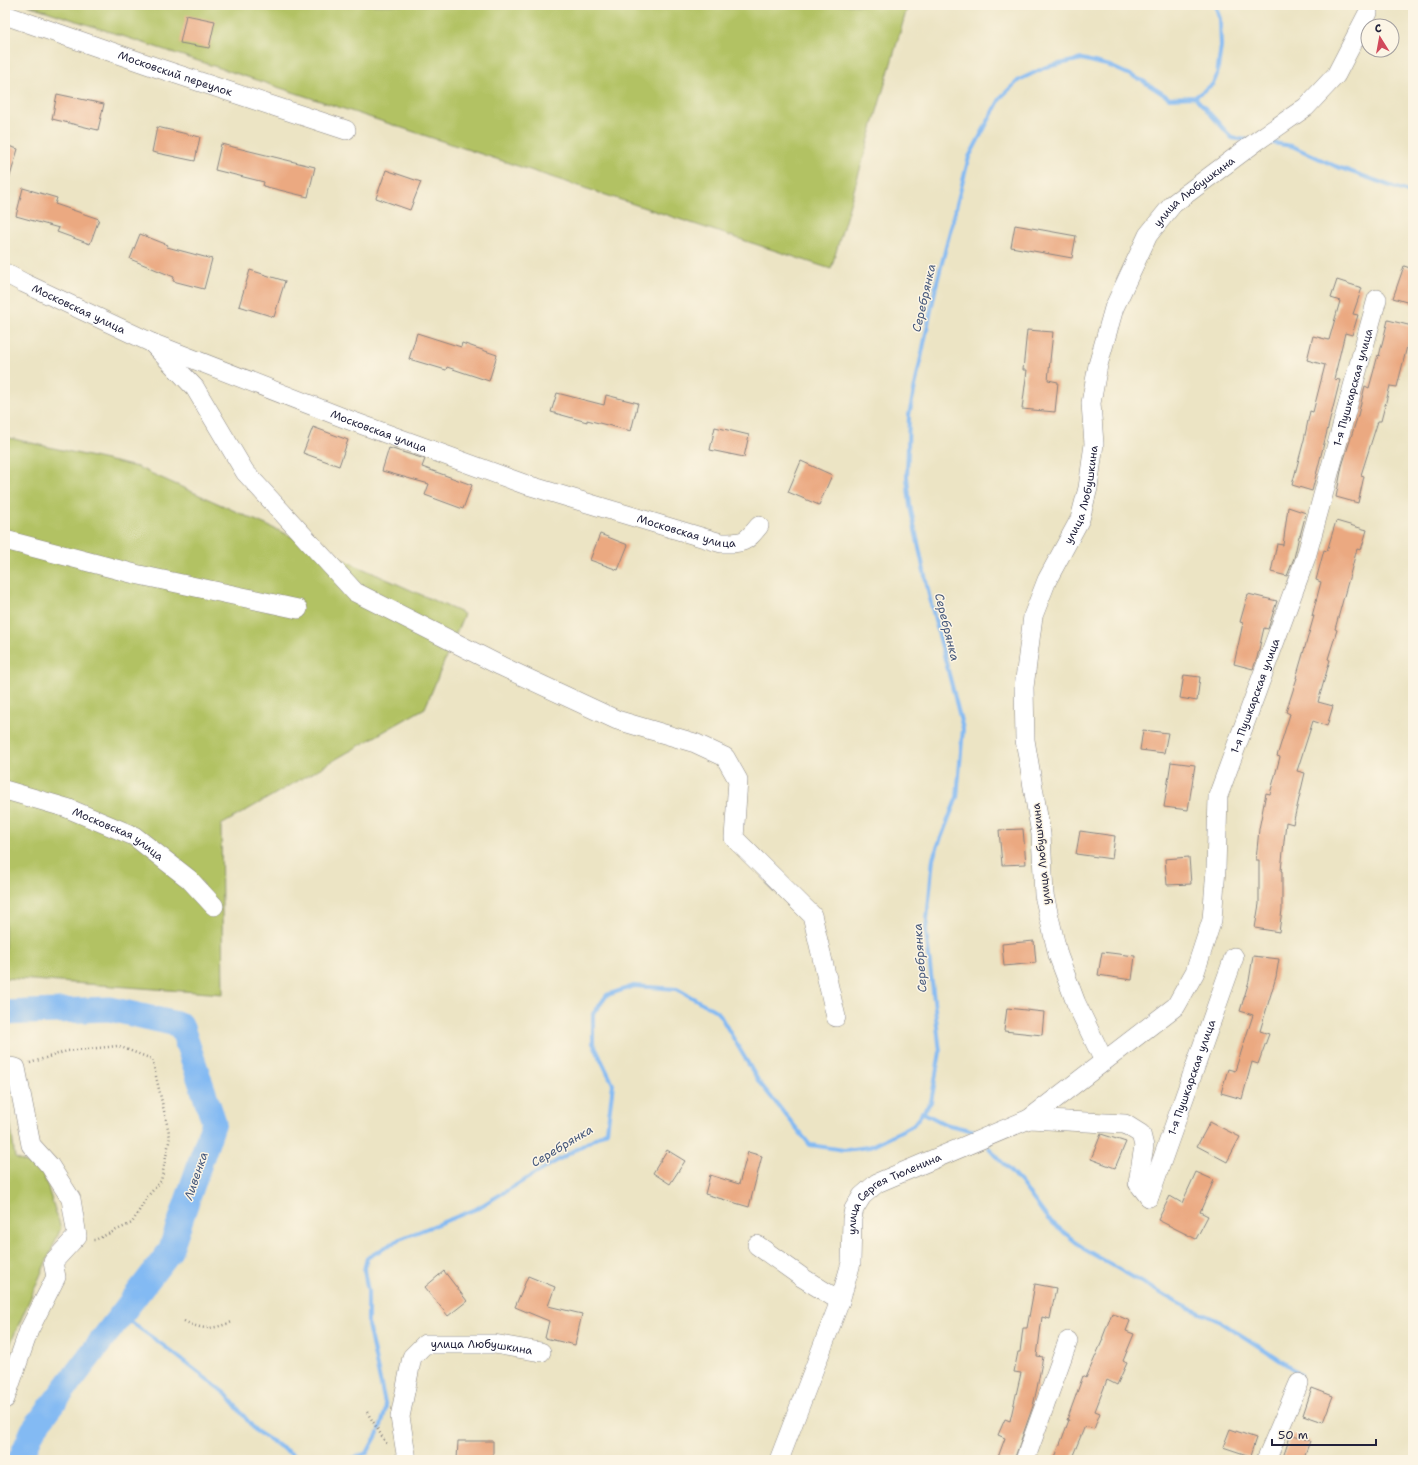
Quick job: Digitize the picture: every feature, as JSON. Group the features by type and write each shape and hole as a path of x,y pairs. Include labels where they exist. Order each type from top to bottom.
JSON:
{"street":[{"name":"улица Любушкина","path":"1104,1061 1076,1003 1058,955 1044,895 1042,834 1025,740 1024,687 1033,616 1046,580 1080,520 1088,488 1094,444 1091,402 1098,365 1114,308 1148,235 1174,204 1257,141 1306,107 1336,75 1368,13"},
{"name":"Московский переулок","path":"5,15 158,68 346,130"},
{"name":"Московская улица","path":"5,273 152,343 348,420 524,484 722,543 741,543 759,526"},
{"name":"1-я Пушкарская улица","path":"1104,1061 1176,1006 1195,972 1212,920 1216,869 1218,796 1306,557 1377,299"},
{"path":"152,343 195,388 245,472 355,592 501,666 617,720 696,743 725,757 738,780 734,838 812,915 836,1017"},
{"path":"5,540 134,574 298,609"},
{"name":"Московская улица","path":"5,790 67,808 134,836 190,879 214,906"},
{"name":"1-я Пушкарская улица","path":"1029,1118 1125,1124 1141,1134 1144,1146 1138,1184 1149,1197 1234,957"},
{"name":"улица Сергея Тюленина","path":"779,1460 840,1301 851,1263 852,1219 854,1209 862,1196 877,1183 1029,1118 1104,1061"},
{"path":"5,1399 29,1330 56,1277 53,1262 76,1236 71,1199 50,1166 31,1145 10,1067"},
{"path":"757,1245 803,1278 840,1301"},
{"path":"1025,1460 1068,1341"},
{"name":"улица Любушкина","path":"407,1460 400,1417 412,1357 425,1344 494,1344 541,1352"},
{"path":"1266,1460 1298,1383"}],"path":[{"path":"10,1067 66,1051 118,1046 152,1059 170,1137 161,1181 147,1197 132,1223 95,1240 76,1236"},
{"path":"184,1321 192,1325 210,1329 232,1322"},
{"path":"367,1412 384,1440"}],"green space":[{"path":"28,5 908,5 831,269"},
{"path":"5,437 137,467 464,614 425,708 221,825 223,994 5,978"},
{"path":"5,1083 15,1158 42,1170 61,1228 5,1356"}],"building":[{"path":"186,15 215,21 209,48 180,43"},
{"path":"57,94 104,104 98,130 52,119"},
{"path":"157,127 200,137 195,161 152,152"},
{"path":"221,144 315,167 308,197 263,186 264,182 215,170"},
{"path":"5,145 18,149 8,183 5,183"},
{"path":"386,170 421,182 410,210 376,198"},
{"path":"23,188 57,198 55,204 99,219 90,244 57,232 59,228 16,216"},
{"path":"1015,225 1076,236 1072,258 1011,247"},
{"path":"140,234 168,245 167,247 212,259 204,289 173,281 174,277 130,259"},
{"path":"1404,266 1413,269 1413,304 1393,298"},
{"path":"250,270 285,281 274,317 239,306"},
{"path":"1337,280 1362,288 1353,314 1358,315 1352,335 1345,333 1334,379 1340,380 1312,491 1292,485 1310,411 1313,412 1325,365 1307,360 1313,336 1329,340 1340,301 1331,298"},
{"path":"1388,320 1412,326 1397,387 1390,386 1381,421 1378,421 1361,475 1364,476 1358,503 1336,497 1342,466 1358,415 1365,386 1369,388"},
{"path":"1027,330 1053,332 1048,380 1058,382 1055,412 1022,409 1027,370 1023,370"},
{"path":"417,333 461,347 462,343 497,355 489,381 447,367 446,370 409,359"},
{"path":"557,393 604,405 606,395 638,403 631,431 587,420 587,422 551,412"},
{"path":"313,427 348,440 339,466 303,453"},
{"path":"715,427 749,435 744,457 710,450"},
{"path":"389,448 425,459 422,467 472,485 463,509 425,495 429,484 382,471"},
{"path":"801,461 832,475 819,505 788,492"},
{"path":"1288,507 1306,513 1294,558 1287,576 1271,572 1277,544 1283,545"},
{"path":"1336,521 1367,530 1361,550 1357,549 1335,629 1337,630 1328,659 1330,660 1318,702 1333,706 1327,726 1313,721 1297,771 1305,773 1293,824 1286,822 1281,871 1282,910 1279,932 1255,928 1259,904 1259,860 1256,860 1259,829 1266,793 1270,794 1280,757 1277,756 1290,714 1286,712 1314,616 1312,616 1321,582 1316,580 1324,550 1327,551"},
{"path":"600,534 628,545 618,570 590,560"},
{"path":"1248,594 1277,601 1268,629 1264,628 1253,669 1234,664 1243,623 1240,622"},
{"path":"1184,675 1200,677 1197,701 1180,698"},
{"path":"1143,730 1168,733 1164,753 1140,750"},
{"path":"1171,762 1195,765 1188,810 1164,807"},
{"path":"1023,829 1026,864 1002,865 999,830"},
{"path":"1080,831 1115,836 1112,859 1076,854"},
{"path":"1189,857 1191,884 1167,885 1165,859"},
{"path":"1034,941 1036,963 1004,966 1002,944"},
{"path":"1102,952 1135,956 1132,980 1098,975"},
{"path":"1253,956 1279,959 1276,977 1260,1031 1269,1034 1258,1064 1252,1062 1242,1099 1221,1093 1228,1069 1235,1071 1253,1015 1240,1011 1249,981"},
{"path":"1007,1008 1044,1012 1042,1035 1004,1031"},
{"path":"1210,1122 1240,1137 1227,1162 1197,1146"},
{"path":"1101,1134 1126,1142 1115,1168 1091,1159"},
{"path":"667,1150 685,1161 670,1184 653,1173"},
{"path":"748,1152 762,1156 749,1207 705,1194 710,1175 739,1184"},
{"path":"1196,1172 1214,1180 1200,1212 1208,1216 1196,1239 1158,1220 1170,1196 1182,1203"},
{"path":"444,1271 467,1301 448,1316 425,1287"},
{"path":"528,1276 555,1287 548,1306 582,1314 575,1345 545,1338 549,1321 515,1307"},
{"path":"1035,1284 1056,1288 1050,1319 1042,1317 1037,1356 1043,1357 1037,1388 1033,1406 1014,1460 997,1460 1005,1438 998,1435 1005,1419 1010,1421 1021,1373 1014,1372 1018,1352 1020,1352 1023,1328 1027,1328"},
{"path":"1112,1313 1130,1321 1126,1331 1134,1334 1123,1361 1127,1363 1117,1385 1107,1380 1095,1411 1100,1413 1094,1429 1085,1426 1071,1460 1054,1460 1083,1376 1086,1378 1103,1339"},
{"path":"1312,1388 1333,1396 1323,1422 1303,1415"},
{"path":"1230,1429 1256,1438 1250,1456 1223,1447"},
{"path":"1291,1434 1310,1441 1303,1460 1282,1460"},
{"path":"458,1441 493,1441 493,1460 457,1460"}],"waterway":[{"name":"Серебрянка","path":"380,1429 386,1408 368,1325 368,1291 364,1270 367,1258 400,1239 476,1209 607,1131 613,1084 593,1043 593,1014 607,995 634,986 677,989 718,1012 759,1082 810,1145 844,1150 869,1147 913,1125 931,1102 940,1052 926,931 933,858 957,797 963,729 931,604 910,506 907,477 909,415 936,286 969,157 1001,97 1019,80 1046,67 1082,59 1110,66 1143,81 1169,98 1195,97 1213,84 1217,75 1221,46 1220,19 1215,5"},
{"path":"1195,97 1232,138 1248,140"},
{"path":"1267,142 1292,146 1335,166 1413,194"},
{"name":"Ливенка","path":"5,1013 110,1009 181,1025 214,1122 170,1251 33,1430 20,1460"},
{"path":"922,1112 945,1124 974,1131"},
{"path":"989,1148 1021,1183 1048,1219 1084,1249 1178,1303 1221,1322 1301,1374"},
{"path":"121,1315 226,1394 256,1431 301,1460"},
{"path":"348,1460 367,1453 378,1433"}]}
